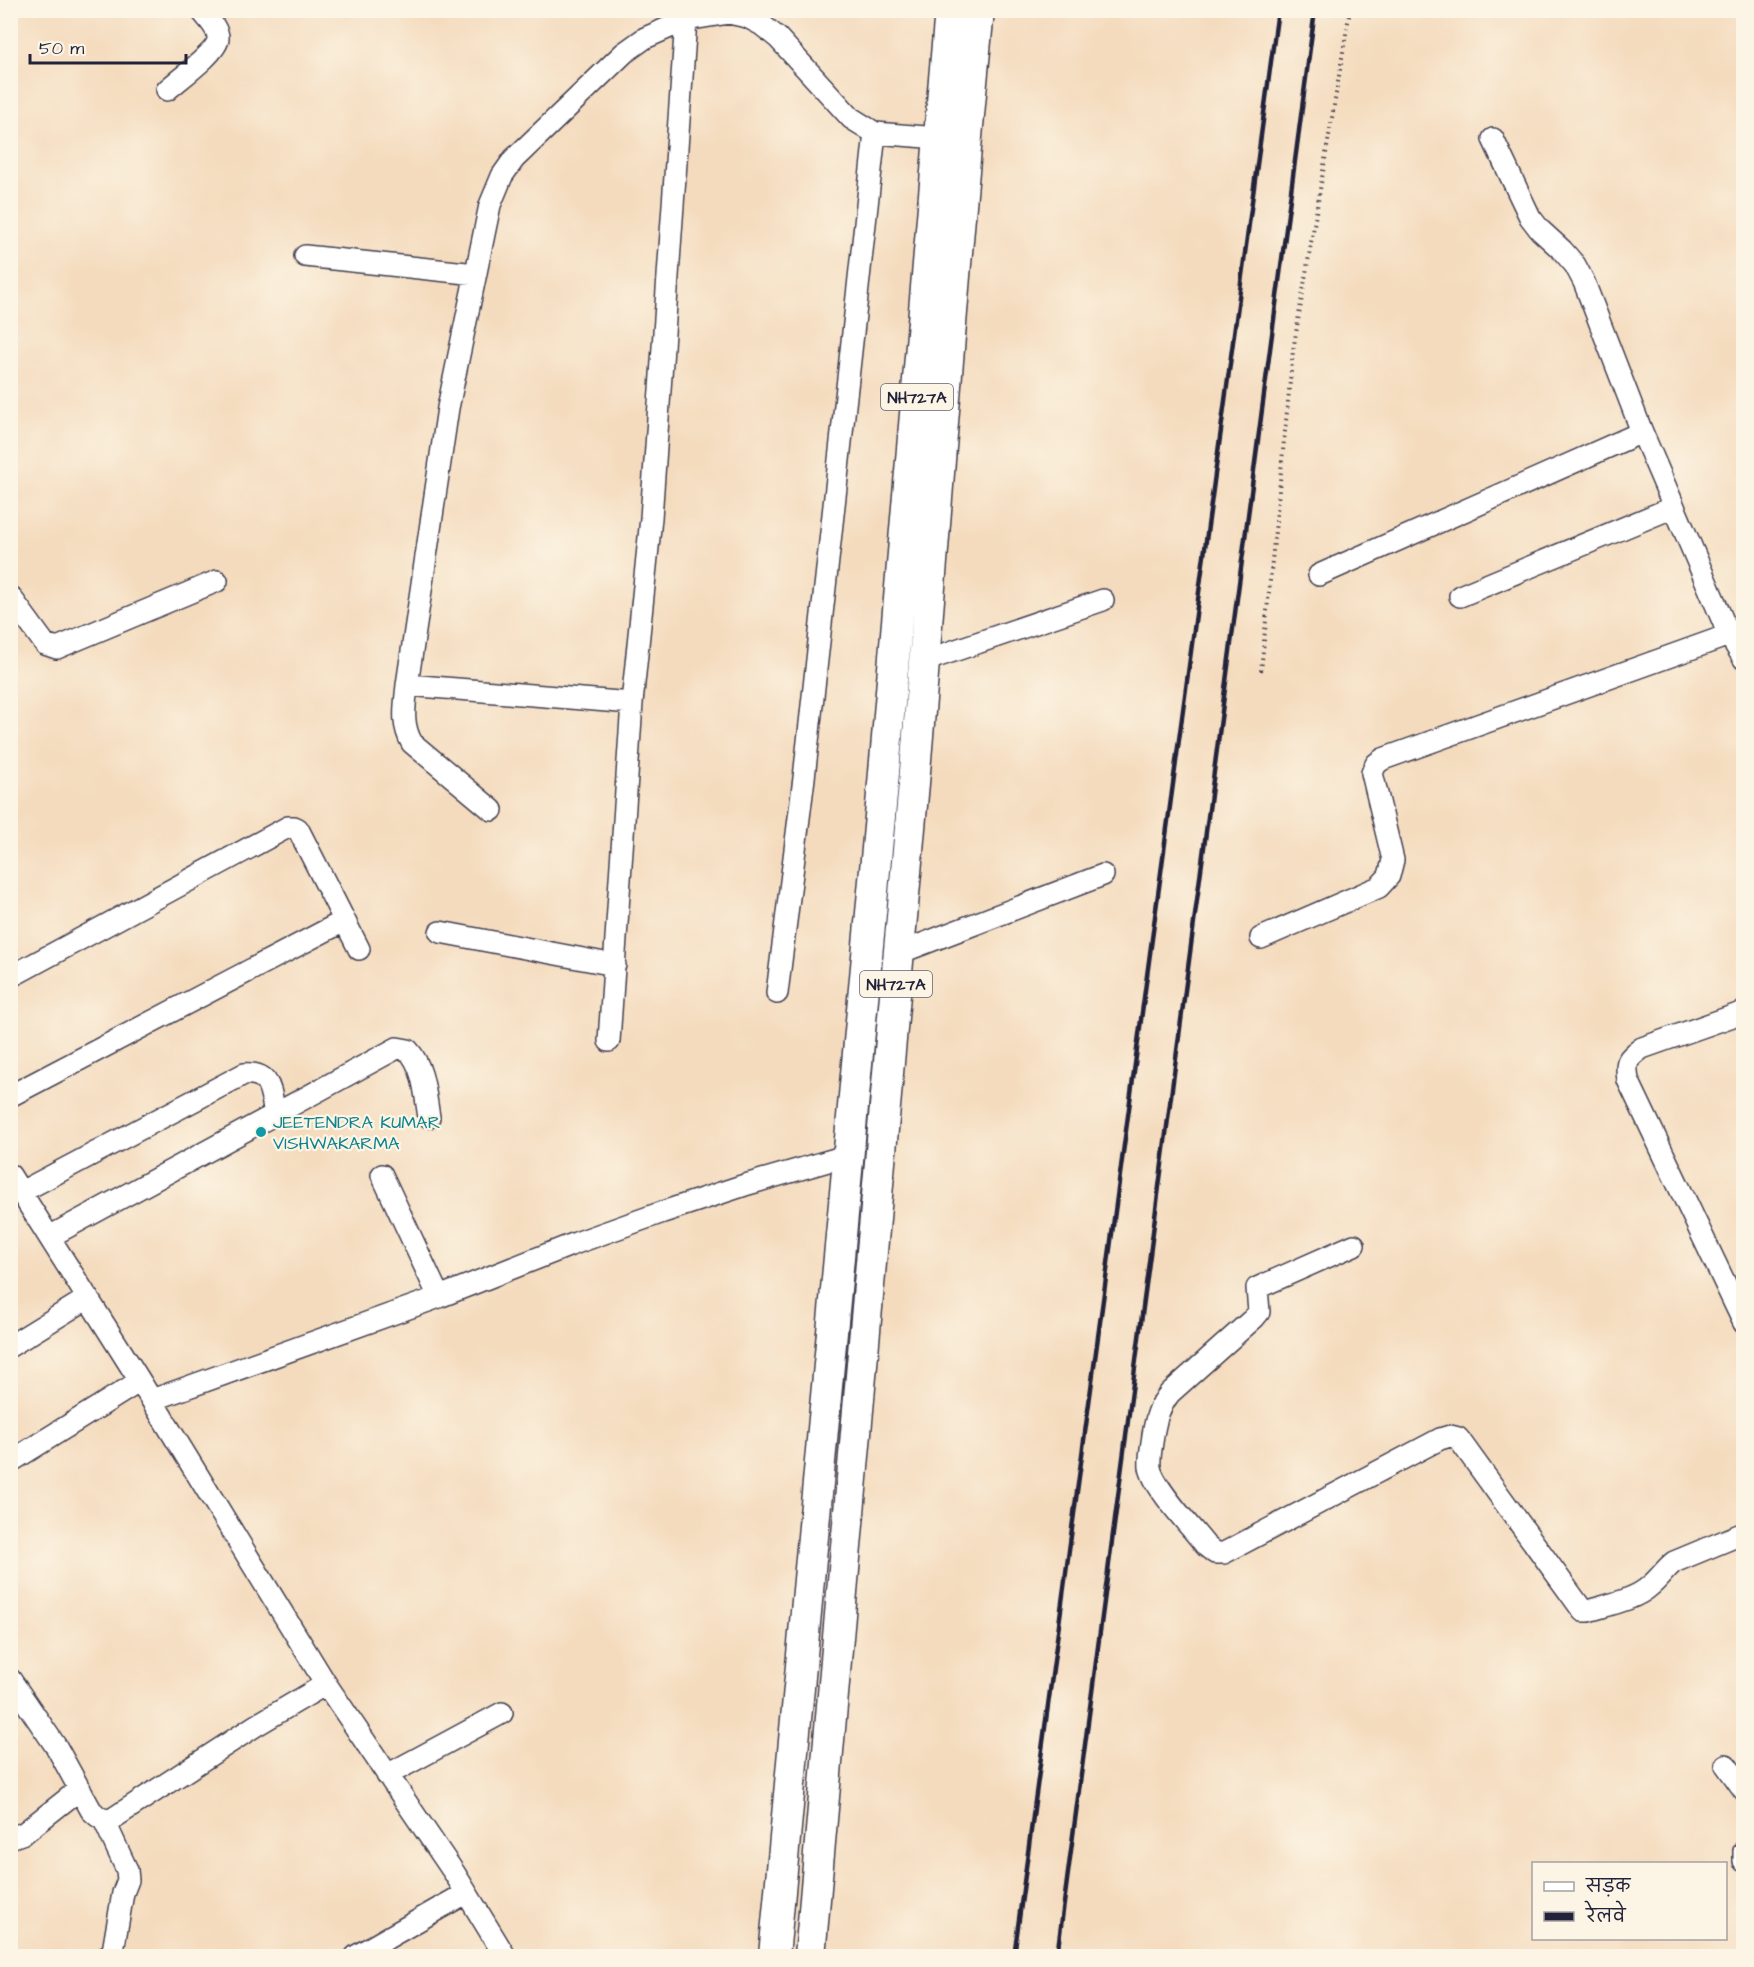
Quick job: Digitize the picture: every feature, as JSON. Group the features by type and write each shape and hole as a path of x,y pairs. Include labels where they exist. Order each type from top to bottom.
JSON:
{"highway":[{"name":"NH727A","path":"774,1956 849,1155 950,10"},
{"name":"NH727A","path":"810,1956 830,1705 899,953 979,10"}],"street":[{"path":"167,90 214,49 218,39 217,30 201,10"},
{"path":"492,810 412,743 404,722 407,685 448,408 490,205 501,176 514,159 624,53 645,38 686,20 729,13 747,17 778,38 851,118 875,133 939,138"},
{"path":"609,1041 632,703 651,518 686,20"},
{"path":"777,993 807,754 875,133"},
{"path":"1493,139 1530,217 1540,230 1562,250 1584,282 1642,432 1729,635 1743,659"},
{"path":"305,256 476,274"},
{"path":"1319,576 1642,432"},
{"path":"1460,596 1674,507"},
{"path":"10,596 45,644 57,648 217,581"},
{"path":"924,660 1103,600"},
{"path":"1261,938 1379,887 1389,876 1393,860 1372,773 1376,764 1383,759 1729,635"},
{"path":"407,685 632,703"},
{"path":"10,977 288,827 298,829 359,949"},
{"path":"899,953 1103,876"},
{"path":"10,1096 344,921"},
{"path":"440,932 615,965"},
{"path":"1743,1012 1642,1048 1631,1056 1626,1065 1628,1080 1743,1323"},
{"path":"50,1237 397,1048 408,1050 419,1067 429,1117"},
{"path":"275,1114 269,1089 263,1077 257,1073 244,1074 16,1184 326,1684 466,1893 505,1956"},
{"path":"152,1401 439,1297 576,1243 663,1212 849,1155"},
{"path":"382,1175 439,1297"},
{"path":"1354,1245 1257,1288 1259,1312 1254,1318 1161,1403 1156,1415 1150,1469 1156,1482 1206,1545 1215,1553 1224,1553 1440,1438 1450,1436 1458,1438 1583,1611 1636,1595 1649,1588 1664,1569 1674,1562 1743,1533"},
{"path":"10,1346 88,1299"},
{"path":"10,1462 140,1381"},
{"path":"10,1679 51,1738 91,1810 104,1820 127,1870 128,1880 123,1893 112,1951 107,1956"},
{"path":"104,1820 112,1819 255,1726 326,1684"},
{"path":"387,1775 502,1713"},
{"path":"1726,1765 1743,1790"},
{"path":"10,1838 24,1833 80,1789"},
{"path":"1743,1851 1743,1861"},
{"path":"356,1956 466,1893"}],"path":[{"path":"1262,671 1293,351 1350,10"}],"railway":[{"path":"1014,1956 1278,10"},
{"path":"1057,1956 1315,10"}],"place":[{"name":"JEETENDRA KUMAR VISHWAKARMA","path":"261,1132"}]}
